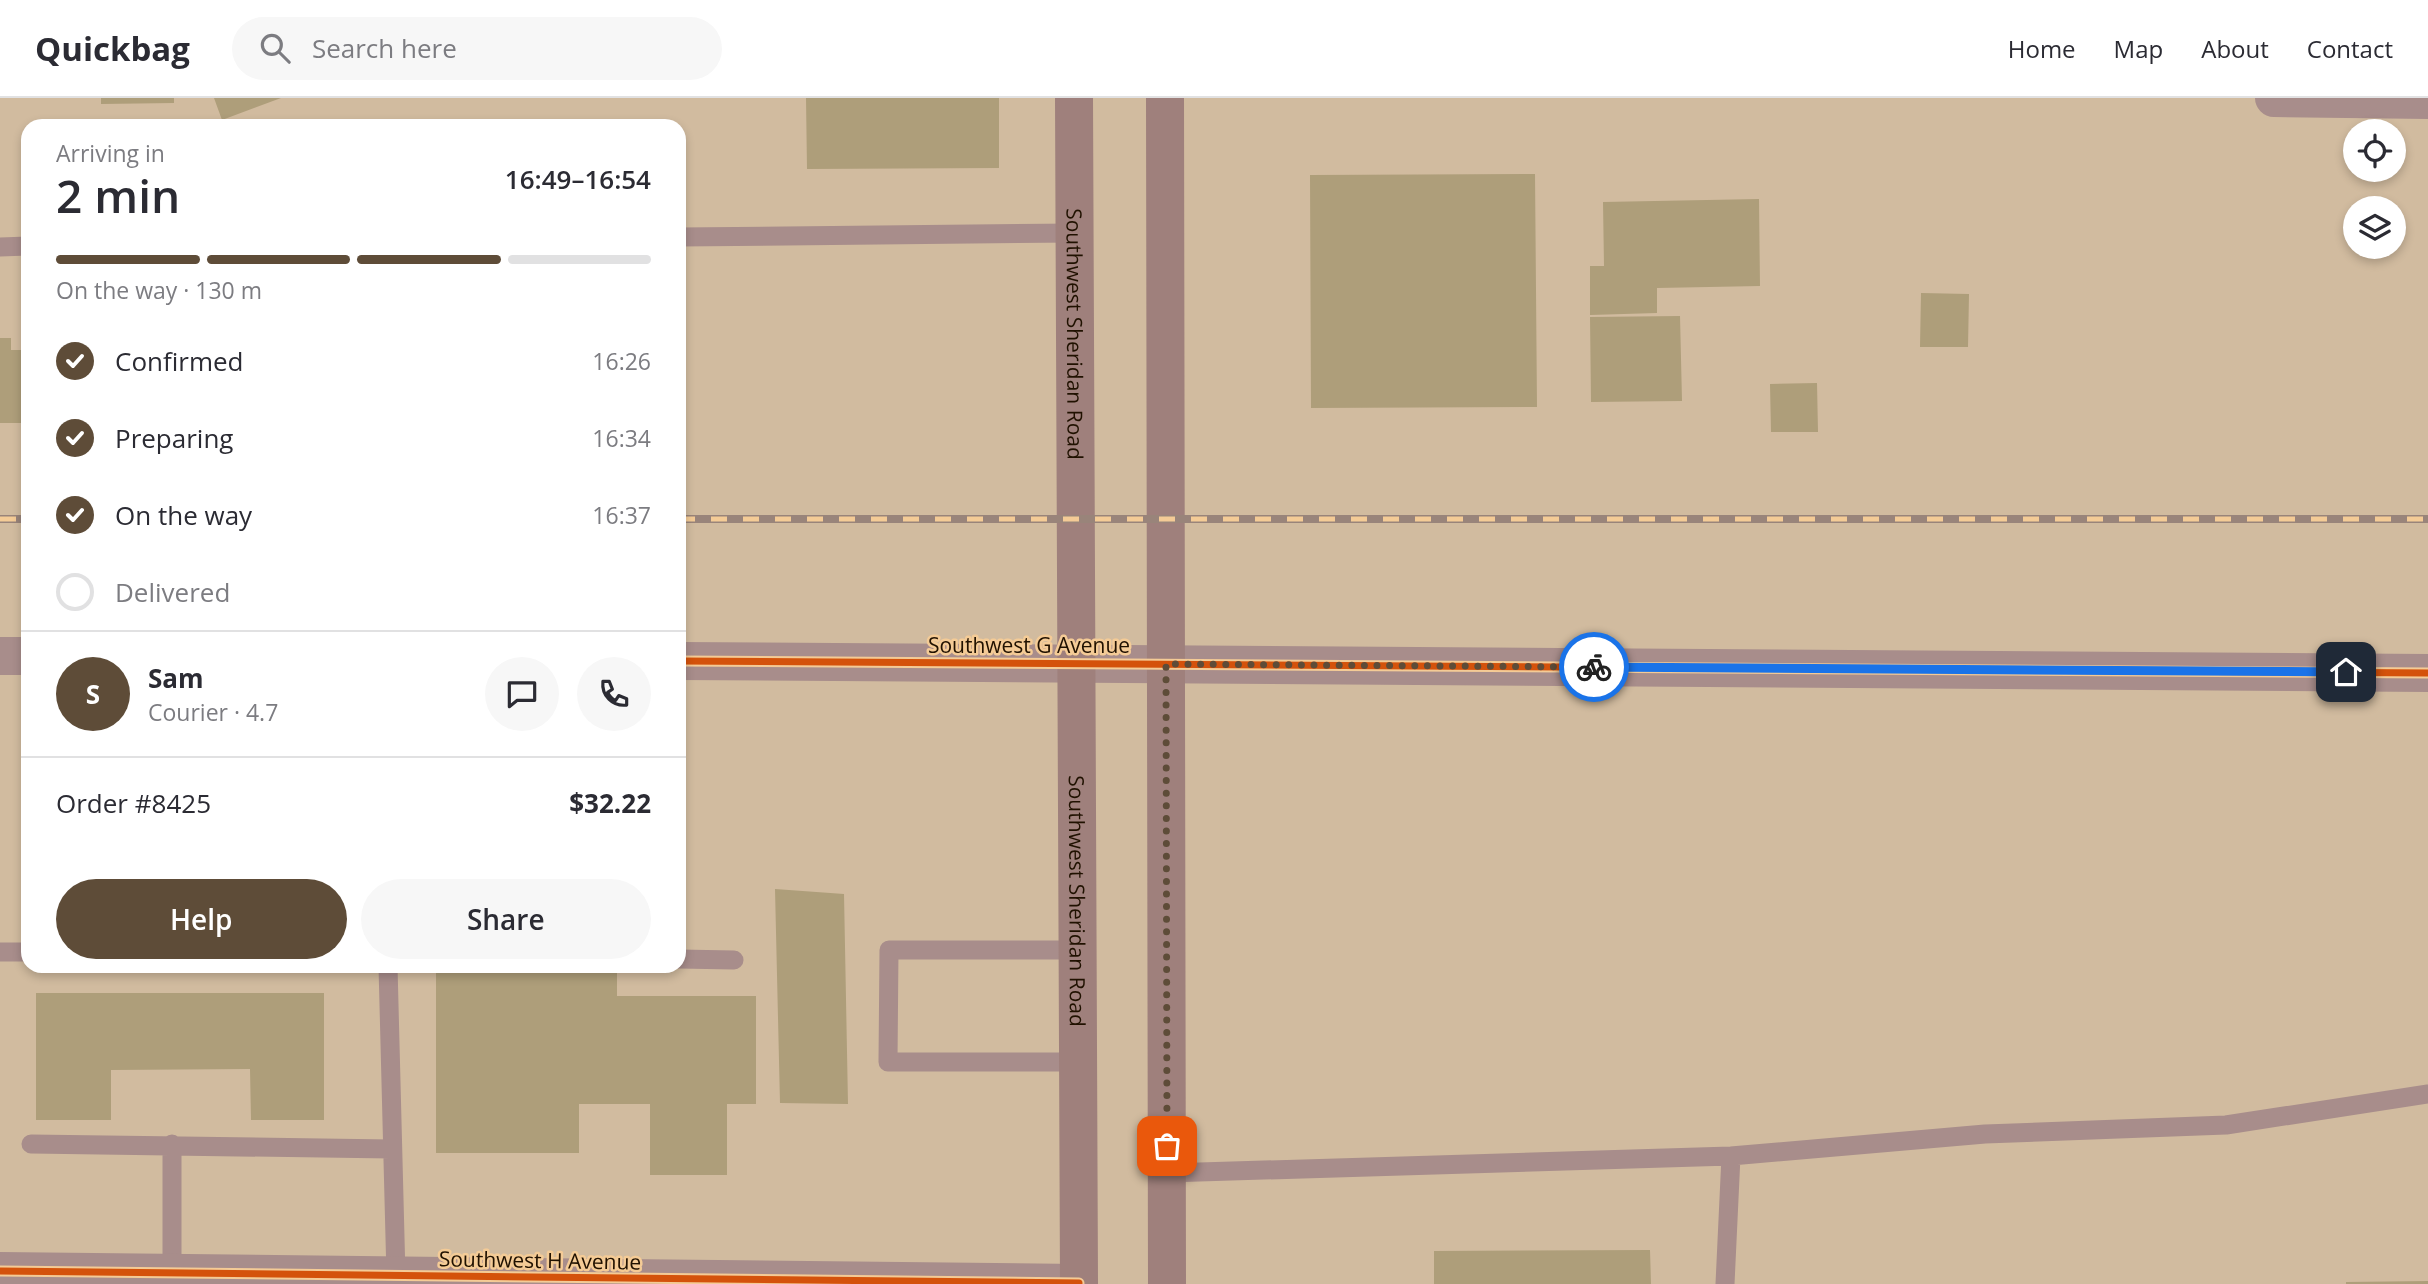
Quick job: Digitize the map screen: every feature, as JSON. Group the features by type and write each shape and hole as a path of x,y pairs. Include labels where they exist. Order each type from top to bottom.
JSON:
{"main road":[{"name":"Southwest Sheridan Road","path":"1074,98 1079,1284"},
{"path":"1165,98 1167,1284"}],"street":[{"path":"2274,98 2428,100"},
{"path":"0,656 21,656"},
{"name":"Southwest G Avenue","path":"686,660 2428,673"},
{"name":"Southwest H Avenue","path":"0,1271 1079,1284"}],"lane":[{"path":"686,237 1075,233"},
{"path":"0,247 21,246"},
{"path":"1078,950 889,950 888,1062 1078,1062"},
{"path":"0,952 21,952"},
{"path":"686,959 734,960"},
{"path":"388,973 396,1276"},
{"path":"1167,1172 1731,1156 1985,1134 2226,1125 2428,1094"},
{"path":"31,1144 391,1149"},
{"path":"173,1144 173,1273"},
{"path":"1725,1284 1731,1156"}],"building":[{"path":"101,98 174,98 174,103 101,104"},
{"path":"214,98 281,98 225,119 222,119"},
{"path":"806,98 999,98 999,168 807,169"},
{"path":"1535,174 1537,407 1311,408 1310,175"},
{"path":"1759,199 1760,286 1657,288 1657,313 1590,315 1590,266 1604,266 1603,202"},
{"path":"1921,293 1969,294 1968,347 1920,347"},
{"path":"1680,316 1682,401 1591,402 1590,317"},
{"path":"0,338 11,338 11,350 21,350 21,423 0,423"},
{"path":"1817,383 1818,432 1771,432 1770,384"},
{"path":"775,889 844,894 848,1104 780,1103"},
{"path":"436,973 617,973 617,996 756,996 756,1104 727,1104 727,1175 650,1175 650,1104 579,1104 579,1153 436,1153"},
{"path":"36,993 324,993 324,1120 251,1120 250,1069 111,1070 111,1120 36,1120"},
{"path":"1650,1250 1651,1284 1434,1284 1434,1251"},
{"path":"2428,1281 2428,1284 2346,1284 2346,1282"}],"railway":[{"path":"0,519 21,519"},
{"path":"686,519 2428,519"}],"cycle path":[{"path":"686,661 2428,673"},
{"path":"0,1271 1079,1283"}],"way so far":[{"path":"1167,1146 1166,664 1594,667"}],"route":[{"path":"1594,667 2346,672"}]}
